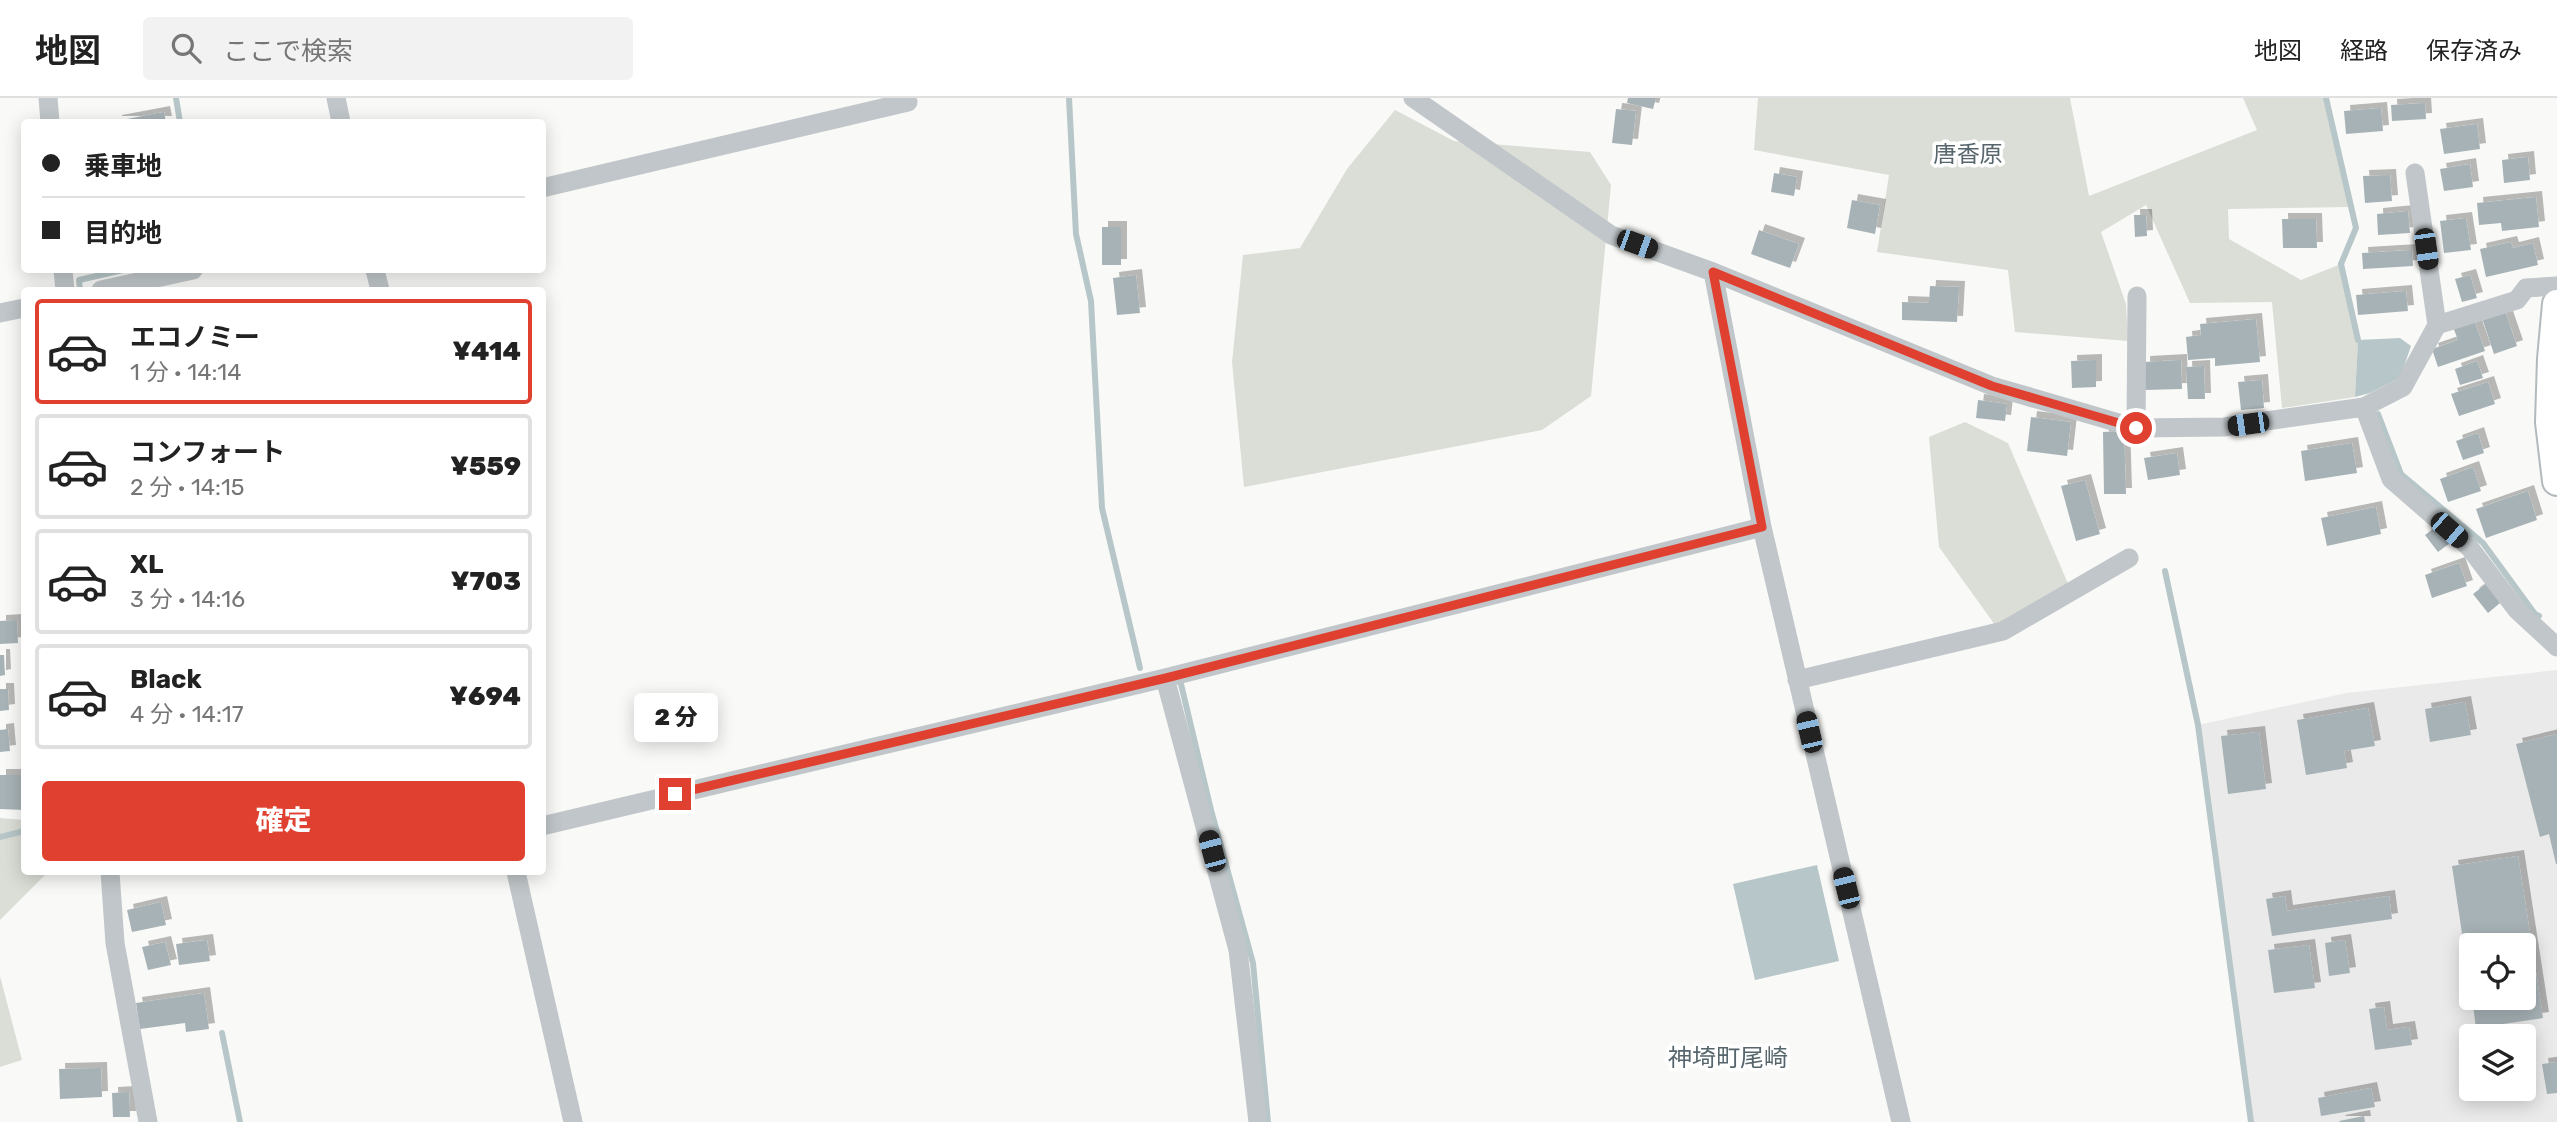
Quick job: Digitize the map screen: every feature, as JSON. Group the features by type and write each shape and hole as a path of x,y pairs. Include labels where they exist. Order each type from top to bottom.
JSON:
{"street":[{"path":"48,98 50,119"},
{"path":"336,98 340,119"},
{"path":"546,187 908,102 907,98"},
{"path":"1413,98 1611,235 1713,272 1992,386 2136,428 2224,427 2364,407 2403,387 2437,325 2416,173"},
{"path":"1713,272 1762,527 1901,1122"},
{"path":"115,287 179,273"},
{"path":"2437,325 2517,300 2526,288 2557,286"},
{"path":"2136,428 2137,296"},
{"path":"2557,304 2550,422 2557,481"},
{"path":"0,313 21,309"},
{"path":"2364,407 2391,479 2469,547 2517,610 2557,647"},
{"path":"546,825 1166,678 1762,527"},
{"path":"1797,680 2003,631 2129,558"},
{"path":"1166,678 1238,950 1258,1122"},
{"path":"110,875 115,943 148,1122"},
{"path":"517,875 573,1122"}],"shaded area":[{"path":"1758,98 2070,98 2089,196 2257,130 2243,98 2326,98 2350,207 2228,209 2229,239 2301,280 2341,264 2358,340 2355,397 2282,408 2272,302 2190,303 2146,205 2101,232 2126,304 2128,341 2015,332 2008,270 1877,252 1889,175 1754,150"},
{"path":"1395,110 1454,141 1590,152 1611,185 1591,396 1542,430 1244,487 1232,362 1243,255 1300,248 1347,169"},
{"path":"2400,338 2411,346 2400,378 2370,393 2355,397 2358,340"},
{"path":"1965,422 2008,443 2069,586 1995,625 1939,547 1929,437"},
{"path":"2557,670 2557,1122 2251,1122 2198,725 2346,693"},
{"path":"0,818 21,820 21,875 45,875 0,920"},
{"path":"1817,865 1839,961 1755,980 1733,884"},
{"path":"0,976 22,1060 0,1067"}],"building":[{"path":"1628,98 1656,98 1653,109 1627,103"},
{"path":"2425,103 2426,119 2392,121 2391,105"},
{"path":"2381,108 2383,131 2346,134 2344,111"},
{"path":"1616,109 1636,111 1632,145 1612,143"},
{"path":"164,112 165,119 127,119"},
{"path":"2477,124 2480,149 2444,154 2440,129"},
{"path":"2528,157 2530,180 2504,183 2502,160"},
{"path":"2470,164 2473,187 2444,191 2440,169"},
{"path":"1774,173 1797,177 1794,196 1771,192"},
{"path":"2390,175 2392,201 2365,203 2363,176"},
{"path":"2536,197 2539,227 2502,231 2501,223 2479,225 2477,203"},
{"path":"1852,200 1880,205 1875,234 1847,228"},
{"path":"2408,211 2410,233 2378,235 2377,214"},
{"path":"2134,215 2146,215 2147,236 2135,237"},
{"path":"2466,218 2471,250 2444,253 2440,221"},
{"path":"2282,219 2316,219 2317,248 2283,248"},
{"path":"1102,227 1121,227 1121,265 1102,265"},
{"path":"1759,230 1799,244 1790,268 1751,254"},
{"path":"2511,242 2513,248 2533,243 2538,265 2486,277 2480,249"},
{"path":"2412,250 2413,266 2363,269 2362,253"},
{"path":"1136,275 1140,313 1117,315 1113,278"},
{"path":"2470,275 2477,298 2462,302 2455,279"},
{"path":"1930,286 1959,287 1957,322 1902,320 1902,302 1929,303"},
{"path":"2406,291 2408,311 2358,315 2356,295"},
{"path":"2505,311 2517,346 2494,354 2482,318"},
{"path":"2256,319 2260,362 2215,366 2215,358 2188,360 2186,337 2201,335 2200,324"},
{"path":"2474,320 2485,351 2438,367 2432,349 2458,340 2453,327"},
{"path":"2096,360 2096,387 2072,388 2071,361"},
{"path":"2181,360 2182,389 2145,390 2144,362"},
{"path":"2477,361 2483,378 2460,385 2455,369"},
{"path":"2204,366 2205,399 2188,399 2186,367"},
{"path":"2262,380 2264,408 2241,410 2238,382"},
{"path":"2488,382 2495,404 2459,416 2451,394"},
{"path":"1978,400 2007,404 2005,421 1976,418"},
{"path":"2031,417 2071,422 2067,456 2027,451"},
{"path":"2124,431 2126,494 2104,494 2103,432"},
{"path":"2478,433 2484,453 2463,460 2456,441"},
{"path":"2352,443 2357,473 2305,481 2301,451"},
{"path":"2177,453 2180,475 2148,480 2144,458"},
{"path":"2473,467 2481,491 2448,502 2440,479"},
{"path":"2085,480 2100,534 2076,541 2061,486"},
{"path":"2528,491 2537,520 2486,538 2476,509"},
{"path":"2376,507 2381,534 2327,546 2321,518"},
{"path":"2437,526 2450,543 2438,552 2425,535"},
{"path":"2459,563 2467,586 2432,598 2425,575"},
{"path":"2486,584 2500,603 2488,613 2473,594"},
{"path":"17,620 18,643 0,644 0,621"},
{"path":"0,655 4,655 5,675 0,676"},
{"path":"0,689 8,689 9,710 0,711"},
{"path":"2465,702 2471,735 2430,742 2425,709"},
{"path":"2368,708 2375,746 2344,751 2347,768 2306,775 2297,720"},
{"path":"8,729 10,751 0,752 0,730"},
{"path":"2259,732 2266,789 2228,794 2221,736"},
{"path":"2557,734 2556,864 2549,834 2540,837 2516,744"},
{"path":"0,775 21,775 21,810 0,809"},
{"path":"2518,856 2530,933 2462,933 2452,866"},
{"path":"2285,896 2287,911 2389,896 2392,919 2272,936 2266,899"},
{"path":"161,902 166,925 132,932 127,910"},
{"path":"207,940 210,961 179,965 176,944"},
{"path":"2345,940 2350,973 2329,976 2325,943"},
{"path":"165,942 171,965 148,970 142,947"},
{"path":"2309,945 2315,988 2274,993 2268,950"},
{"path":"2536,973 2543,1018 2503,1024 2475,1024 2474,1010 2536,1010"},
{"path":"204,993 209,1029 186,1032 185,1023 140,1029 136,1003"},
{"path":"2384,1007 2387,1030 2409,1027 2412,1045 2375,1050 2369,1009"},
{"path":"2557,1062 2557,1093 2547,1094 2542,1064"},
{"path":"101,1068 102,1097 60,1099 59,1069"},
{"path":"2371,1088 2375,1107 2321,1116 2318,1098"},
{"path":"129,1092 130,1117 113,1117 112,1093"},
{"path":"2364,1116 2365,1122 2339,1121"}],"waterway":[{"path":"176,98 180,119"},
{"path":"1069,98 1076,234 1091,301 1102,508 1140,668"},
{"path":"2326,98 2356,228 2341,264 2358,340"},
{"path":"80,287 79,280 110,273"},
{"path":"2378,414 2401,474 2483,543 2539,616"},
{"path":"2165,571 2198,725 2251,1122"},
{"path":"1180,680 1211,810 1253,963 1268,1122"},
{"path":"0,837 21,832"},
{"path":"222,1033 240,1122"}],"district":[{"name":"唐香原","path":"1968,154"},
{"name":"神埼町尾崎","path":"1728,1058"}],"route":[{"path":"675,794 1166,678 1762,527 1713,272 1992,386 2136,428"}]}
